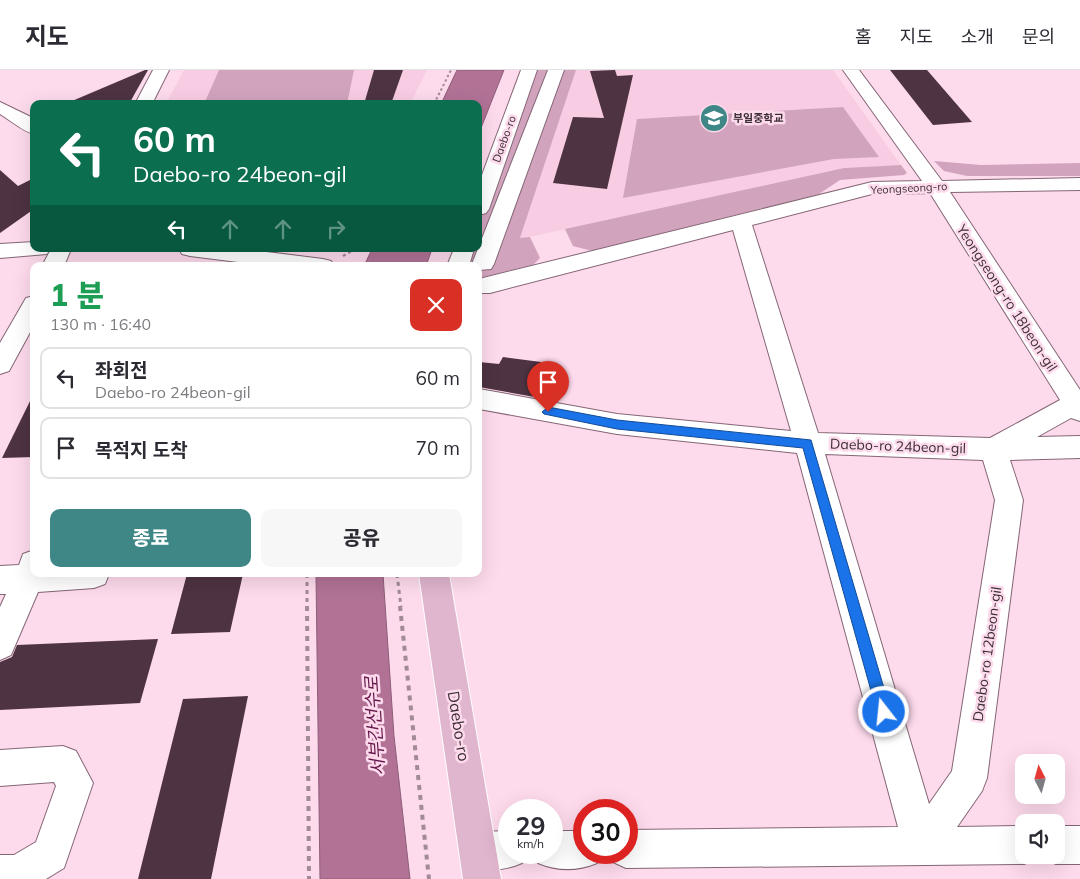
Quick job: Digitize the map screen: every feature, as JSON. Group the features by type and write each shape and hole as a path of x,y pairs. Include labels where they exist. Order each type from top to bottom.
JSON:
{"main road":[{"name":"Daebo-ro","path":"435,577 490,860"}],"street":[{"path":"145,100 161,70"},
{"name":"Daebo-ro","path":"482,201 529,70"},
{"path":"483,264 556,70"},
{"name":"Yeongseong-ro 18beon-gil","path":"851,70 935,185 1078,405"},
{"path":"0,107 30,124"},
{"name":"Yeongseong-ro","path":"482,286 872,188 935,185 1080,184"},
{"path":"741,222 808,444 922,846"},
{"path":"0,251 30,249"},
{"path":"213,252 292,262"},
{"path":"0,320 28,326 0,365"},
{"name":"Daebo-ro 24beon-gil","path":"482,400 617,424 808,444 993,449 1080,448"},
{"path":"993,449 1078,405"},
{"name":"Daebo-ro 12beon-gil","path":"922,846 969,778 1009,500 993,449"},
{"path":"0,644 20,574"},
{"path":"0,768 63,764 75,783 51,855 18,874 0,874"},
{"path":"638,849 1015,845"},
{"path":"1065,845 1080,845"}],"path":[{"path":"436,100 451,70"},
{"path":"307,577 309,879"},
{"path":"397,577 429,879"}],"shaded area":[{"path":"184,70 427,70 412,100 168,100"},
{"path":"219,70 354,70 348,100 206,100"},
{"path":"537,70 576,70 520,238 530,237 540,258 533,265 482,277 482,262 463,262 467,252 482,252 482,214"},
{"name":"부일중학교","path":"576,70 833,70 901,165 844,168 520,239"},
{"path":"843,107 879,157 834,159 623,198 637,119"},
{"path":"934,161 981,165 1080,163 1080,176 967,176 944,171"},
{"path":"901,165 907,173 904,175 840,180 819,194 592,251 573,246 565,229 844,168"}],"water":[{"path":"457,70 504,70 482,125 482,100 443,100"},
{"path":"371,252 431,252 427,262 366,262"},
{"name":"서부간선수로","path":"316,577 383,577 394,736 410,879 320,879"}],"building":[{"path":"145,70 148,70 131,100 74,100"},
{"path":"374,70 403,70 392,100 365,100"},
{"path":"615,70 617,76 633,75 607,189 553,183 573,117 604,118 590,71"},
{"path":"890,70 927,70 972,122 933,125"},
{"path":"0,170 18,186 30,180 30,212 0,233"},
{"path":"503,357 541,362 540,398 482,388 482,362 499,364"},
{"path":"30,401 30,457 2,458"},
{"path":"186,577 242,577 230,632 171,634"},
{"path":"158,639 140,703 0,710 0,662 12,657 17,645"},
{"path":"248,696 211,879 138,879 183,699"}],"place":[{"name":"부일중학교","path":"714,118"}],"route":[{"path":"548,412 617,424 808,444 884,712"}]}
